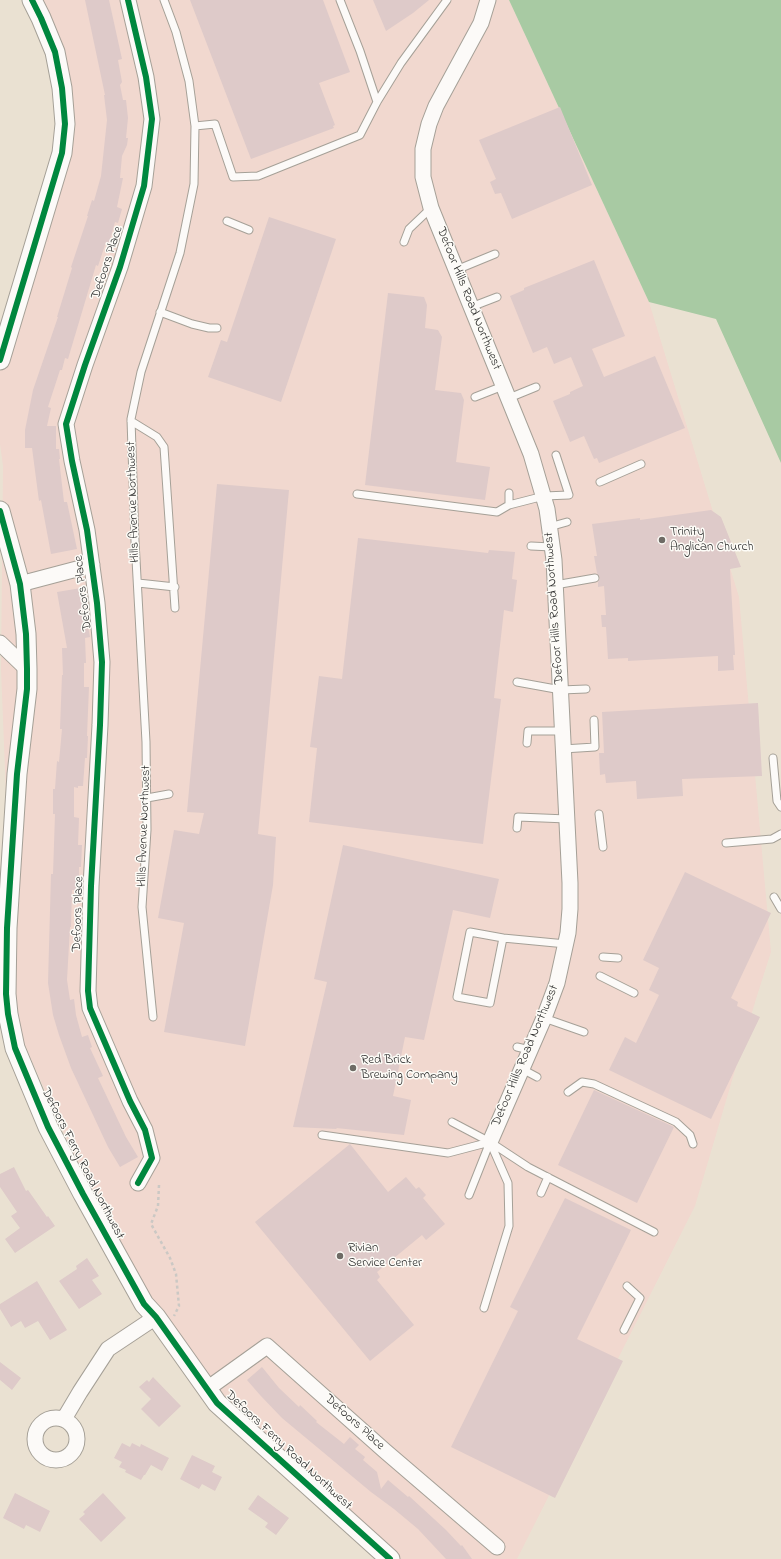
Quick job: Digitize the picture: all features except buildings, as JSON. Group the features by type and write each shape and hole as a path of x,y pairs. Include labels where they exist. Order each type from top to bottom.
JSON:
{"street":[{"path":"0,360 62,153 64,124 62,88 54,52 41,18 32,0"},
{"name":"Defoors Place","path":"128,0 146,78 152,119 144,186 120,267 85,365 66,424 72,461 87,530 97,603 102,662 91,886 88,991 90,1008 107,1051 147,1137 152,1158 138,1183"},
{"name":"Defoor Hills Road Northwest","path":"488,0 481,23 436,106 429,124 423,149 423,177 431,208 531,454 544,496 550,527 555,585 563,731 570,909 566,944 557,984 544,1018 524,1049 522,1069 490,1142"},
{"name":"Defoors Ferry Road Northwest","path":"0,511 6,556 20,584 26,634 27,669 27,689 17,774 7,928 6,994 8,1014 15,1048 48,1127 144,1304 156,1317 217,1403 390,1559"},
{"path":"20,584 92,565"},
{"path":"0,643 27,669"},
{"path":"64,1420 108,1349 156,1317"},
{"name":"Defoors Place","path":"207,1389 267,1346 385,1451 497,1547"}],"lane":[{"name":"Hills Avenue Northwest","path":"153,1017 142,907 147,830 146,742 131,421 141,372 180,253 194,184 195,126 189,81 176,32 164,0"},
{"path":"340,0 360,51 377,102"},
{"path":"195,126 215,124 233,177 258,176 360,135 377,102 401,63 447,0"},
{"path":"404,242 409,229 431,208"},
{"path":"227,221 249,230"},
{"path":"456,270 495,254"},
{"path":"471,307 497,297"},
{"path":"160,312 192,324 209,328 217,328"},
{"path":"475,397 536,387"},
{"path":"131,421 157,437 164,447 175,587 175,608"},
{"path":"357,494 497,512 508,505 544,496 569,495 556,455"},
{"path":"600,482 641,464"},
{"path":"508,505 509,493"},
{"path":"550,527 567,522"},
{"path":"531,546 552,547"},
{"path":"555,585 595,578"},
{"path":"138,583 175,587"},
{"path":"517,682 560,690 586,689"},
{"path":"563,749 596,746 594,720"},
{"path":"527,743 528,731 563,731"},
{"path":"773,758 777,801 781,806"},
{"path":"146,798 169,794"},
{"path":"598,814 603,847"},
{"path":"517,828 518,817 567,819"},
{"path":"726,843 772,839 781,834"},
{"path":"774,897 781,909"},
{"path":"503,938 490,1003 457,997 470,932 503,938 566,944"},
{"path":"603,957 618,958"},
{"path":"600,976 634,993"},
{"path":"544,1018 584,1032"},
{"path":"522,1069 537,1077"},
{"path":"568,1092 582,1082 594,1084 676,1122 690,1135 693,1144"},
{"path":"452,1122 490,1142 528,1167 654,1232"},
{"path":"322,1135 448,1153 490,1142"},
{"path":"469,1195 490,1142"},
{"path":"484,1308 509,1226 508,1183 490,1142"},
{"path":"541,1192 548,1177"},
{"path":"624,1330 640,1298 627,1286"}],"path":[{"path":"159,1185 158,1206 151,1224 170,1258 176,1274 179,1306 174,1314 172,1330 169,1336"}],"shaded area":[{"path":"32,0 509,0 649,302 739,597 771,952 695,1206 517,1559 390,1559 217,1403 103,1221 15,1023 1,669 3,466 0,444 0,353 67,148 59,68"}],"green space":[{"path":"509,0 781,0 781,463 716,319 649,302"}],"cycle path":[{"path":"0,360 62,153 65,124 62,88 55,52 32,0"},
{"path":"128,0 146,77 152,119 144,186 120,267 85,365 66,424 72,461 87,530 97,603 102,662 91,886 88,991 90,1008 130,1101 145,1130 152,1158 138,1183"},
{"path":"0,511 20,584 26,634 27,669 27,689 17,774 7,928 6,994 8,1014 15,1048 48,1127 144,1304 156,1317 217,1403 390,1559"}],"place":[{"name":"Trinity Anglican Church","path":"662,540"},
{"name":"Red Brick Brewing Company","path":"353,1068"},
{"name":"Rivian Service Center","path":"340,1256"}]}
